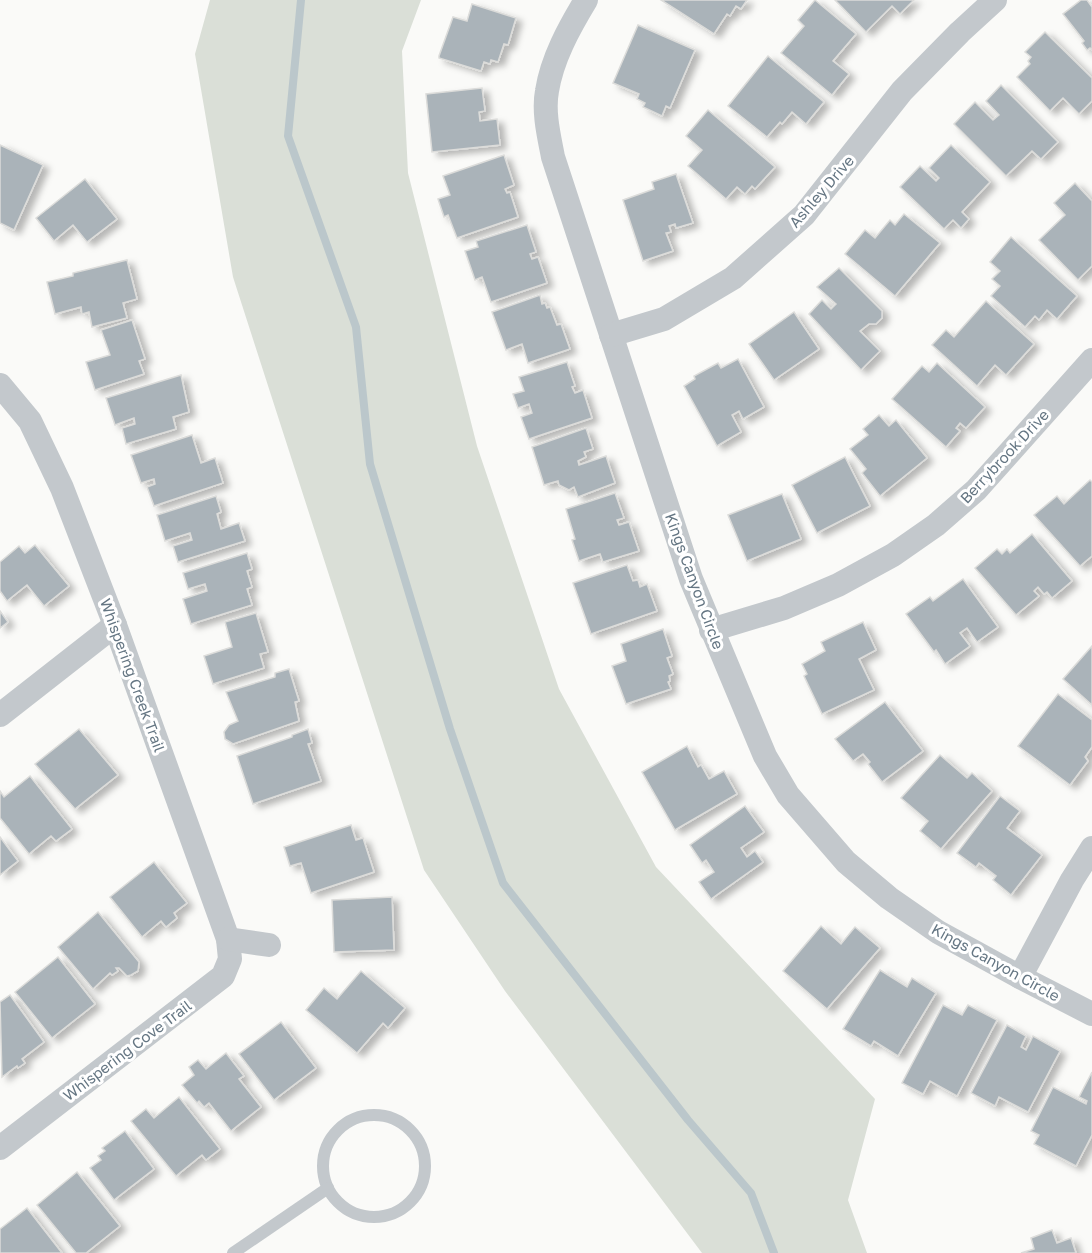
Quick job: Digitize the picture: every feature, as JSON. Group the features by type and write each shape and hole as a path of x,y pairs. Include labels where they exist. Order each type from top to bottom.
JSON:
{"street":[{"name":"Kings Canyon Circle","path":"586,0 574,19 556,59 546,92 547,120 553,157 691,579 765,756 788,795 846,862 889,898 938,932 1092,1014"},
{"name":"Ashley Drive","path":"611,335 664,319 733,278 804,215 902,91 995,0"},
{"name":"Berrybrook Drive","path":"711,630 784,608 838,585 893,555 936,525 975,490 1092,360"},
{"name":"Whispering Creek Trail","path":"0,385 30,421 58,478 115,625 228,939"},
{"path":"0,715 115,625"},
{"path":"1020,977 1072,880 1092,848"},
{"path":"228,939 269,945"},
{"name":"Whispering Cove Trail","path":"0,1148 223,976 230,959 228,939"}],"lane":[{"path":"374,1114 394,1118 409,1128 422,1145 426,1163 425,1177 418,1192 407,1206 383,1217 354,1214 336,1201 328,1188 324,1176 323,1157 334,1133 349,1120 374,1114"},
{"path":"233,1253 328,1188"}],"shaded area":[{"path":"210,0 421,0 402,51 408,173 477,446 559,689 656,867 875,1099 848,1200 867,1253 702,1253 505,991 424,870 233,277 195,54"}],"building":[{"path":"661,0 747,0 741,9 736,6 730,16 727,14 714,34"},
{"path":"815,0 856,34 833,61 849,74 832,95 781,53 804,26 798,20"},
{"path":"835,0 914,0 900,14 892,6 866,32"},
{"path":"1081,0 1087,0 1092,7 1092,50 1090,48 1087,50 1082,43 1084,41 1063,14"},
{"path":"472,4 516,18 508,45 504,44 498,62 491,60 490,64 484,62 481,71 439,58 453,17 467,21"},
{"path":"638,25 695,50 670,108 666,106 662,116 643,107 645,103 637,99 639,94 613,83"},
{"path":"1045,32 1092,78 1092,101 1079,114 1063,98 1050,111 1017,77 1030,64 1028,61 1031,57 1025,52"},
{"path":"768,56 824,102 806,124 792,112 767,137 728,106"},
{"path":"1001,85 1058,142 1041,159 1032,151 1006,176 954,124 975,102 993,120 999,115 986,101"},
{"path":"482,88 485,111 479,112 480,121 497,119 500,145 432,152 426,94"},
{"path":"708,110 775,167 755,189 752,186 745,194 737,187 726,199 688,166 702,150 686,136"},
{"path":"0,145 43,165 14,230 0,223"},
{"path":"951,145 990,182 962,212 969,219 961,228 953,220 944,229 900,187 920,166 936,181 939,178 929,168"},
{"path":"504,155 514,185 505,189 507,193 510,192 518,217 457,238 448,215 444,217 438,199 450,195 443,176"},
{"path":"676,174 693,223 676,228 675,224 669,226 671,232 666,233 673,251 643,261 623,200 654,189 652,182"},
{"path":"85,179 117,219 87,242 73,225 54,241 36,218"},
{"path":"1075,183 1092,201 1092,266 1078,280 1039,240 1065,215 1054,203"},
{"path":"904,214 940,243 895,296 845,254 865,230 875,238 890,220 895,225"},
{"path":"527,225 536,252 530,254 532,259 538,257 547,283 491,302 482,277 475,280 465,251 478,247 476,241"},
{"path":"1011,237 1077,296 1057,319 1047,310 1039,320 1035,316 1025,327 991,296 1000,286 992,279 1000,271 990,262"},
{"path":"127,260 137,299 123,303 127,318 92,327 89,312 82,314 81,307 55,314 47,282"},
{"path":"839,268 882,311 882,318 876,324 869,324 860,331 880,351 861,370 809,314 822,300 831,309 836,304 817,287"},
{"path":"540,295 542,304 545,303 547,308 550,307 557,325 561,324 570,349 528,363 522,344 506,350 492,312"},
{"path":"986,301 1034,344 1006,375 995,365 977,386 932,345 946,330 954,337"},
{"path":"794,312 819,349 774,380 749,344"},
{"path":"132,320 145,359 139,361 144,374 95,390 86,362 110,355 101,330"},
{"path":"738,359 764,407 743,419 739,411 732,415 741,432 717,446 684,386 695,379 694,376 718,363 721,368"},
{"path":"567,362 575,386 572,387 575,393 583,390 592,418 529,439 521,417 532,413 529,404 518,408 513,394 524,391 519,377"},
{"path":"937,363 985,407 966,428 960,423 956,428 960,431 946,447 892,399 922,366 929,372"},
{"path":"181,375 189,412 173,417 176,429 126,444 122,428 135,424 134,418 115,425 106,398"},
{"path":"879,415 889,426 896,420 927,458 880,496 862,473 866,469 850,449 868,435 863,429"},
{"path":"586,428 593,449 584,452 586,457 578,461 579,465 606,456 615,483 578,497 574,487 569,490 559,485 558,481 544,485 532,447"},
{"path":"192,435 201,463 215,458 223,483 154,506 147,487 155,484 154,479 141,483 131,455"},
{"path":"845,457 870,506 817,533 792,485"},
{"path":"1090,480 1092,482 1092,556 1080,566 1034,515 1057,496 1064,504"},
{"path":"615,493 624,518 617,520 619,525 629,522 639,551 603,562 600,554 579,561 566,509"},
{"path":"782,494 801,539 747,561 728,515"},
{"path":"216,496 221,512 217,514 221,529 239,523 245,541 178,562 173,546 192,540 190,533 165,541 157,515"},
{"path":"1032,534 1072,581 1052,598 1038,587 1034,591 1039,596 1016,615 975,568 997,549 1002,554 1007,549 1010,553"},
{"path":"35,545 69,586 44,606 27,585 7,601 0,591 0,562 19,546 25,553"},
{"path":"247,553 252,569 247,571 252,587 247,589 252,605 191,624 183,599 207,591 205,584 188,589 183,573"},
{"path":"627,565 633,581 638,580 640,587 647,584 657,611 591,634 573,583"},
{"path":"963,579 998,627 977,642 967,628 960,633 970,646 945,664 906,614 930,597 933,601"},
{"path":"0,611 8,622 0,628"},
{"path":"256,613 268,652 260,654 264,668 213,684 204,656 232,647 225,622"},
{"path":"863,622 876,650 859,659 874,690 822,714 804,676 807,674 802,664 825,651 821,642"},
{"path":"663,629 672,656 667,658 673,674 669,676 670,681 668,682 671,689 626,704 612,666 626,661 621,644"},
{"path":"1092,646 1092,705 1063,679"},
{"path":"289,669 299,701 295,702 299,721 233,744 225,739 224,732 229,725 238,721 226,692 275,677 275,673"},
{"path":"1058,694 1092,720 1092,747 1085,757 1088,761 1070,785 1018,746"},
{"path":"885,702 923,751 882,782 863,754 853,761 835,739"},
{"path":"79,729 118,775 75,809 35,764"},
{"path":"308,729 312,743 308,744 321,781 253,804 237,756"},
{"path":"687,746 698,767 701,765 709,779 724,771 737,794 675,830 642,772"},
{"path":"940,755 967,778 972,773 992,791 941,849 920,831 928,821 901,798"},
{"path":"30,776 72,829 56,841 51,836 29,854 0,818 0,791 4,797"},
{"path":"1000,796 1020,811 1007,828 1042,855 1011,895 993,880 996,876 979,863 976,867 957,853"},
{"path":"745,806 764,832 741,848 747,857 755,851 763,862 711,899 699,882 714,872 706,860 702,863 690,845"},
{"path":"351,825 356,840 363,838 374,872 311,893 301,863 290,866 284,847"},
{"path":"0,837 18,861 0,875"},
{"path":"154,862 187,903 174,913 177,918 166,927 161,921 142,937 110,897"},
{"path":"392,897 394,950 334,952 332,900"},
{"path":"98,912 139,962 138,971 127,976 116,968 118,971 112,975 110,973 93,989 58,947"},
{"path":"821,926 841,944 855,927 880,948 827,1009 783,971"},
{"path":"58,957 95,1004 52,1038 15,992"},
{"path":"880,970 907,987 912,978 936,993 898,1056 874,1041 871,1046 843,1029"},
{"path":"361,971 405,1008 388,1028 383,1023 357,1053 306,1010 324,988 337,999"},
{"path":"10,995 44,1042 22,1059 25,1063 2,1077 0,1002"},
{"path":"943,1005 962,1015 968,1005 997,1020 957,1096 930,1081 923,1094 902,1083"},
{"path":"281,1022 316,1068 274,1100 239,1054"},
{"path":"1007,1025 1026,1036 1021,1047 1026,1050 1033,1036 1060,1051 1028,1112 999,1097 995,1106 971,1093"},
{"path":"226,1053 244,1076 239,1079 261,1107 231,1131 209,1103 204,1107 199,1101 197,1103 182,1085 194,1075 189,1067 198,1060 206,1069"},
{"path":"1092,1072 1092,1135 1076,1166 1034,1144 1039,1135 1031,1131 1053,1087 1086,1104 1087,1101 1079,1097"},
{"path":"179,1097 220,1149 206,1160 202,1155 176,1176 131,1121 146,1109 154,1118"},
{"path":"125,1131 154,1169 114,1200 90,1168 101,1160 98,1156 105,1151 102,1148"},
{"path":"77,1172 120,1226 86,1253 76,1253 37,1205"},
{"path":"27,1208 62,1253 0,1253 0,1229"},
{"path":"1052,1230 1057,1243 1071,1238 1076,1253 1021,1253 1034,1249 1031,1238"}],"waterway":[{"path":"301,0 288,136 356,327 370,464 450,729 503,883 688,1120 751,1193 774,1253"}]}
